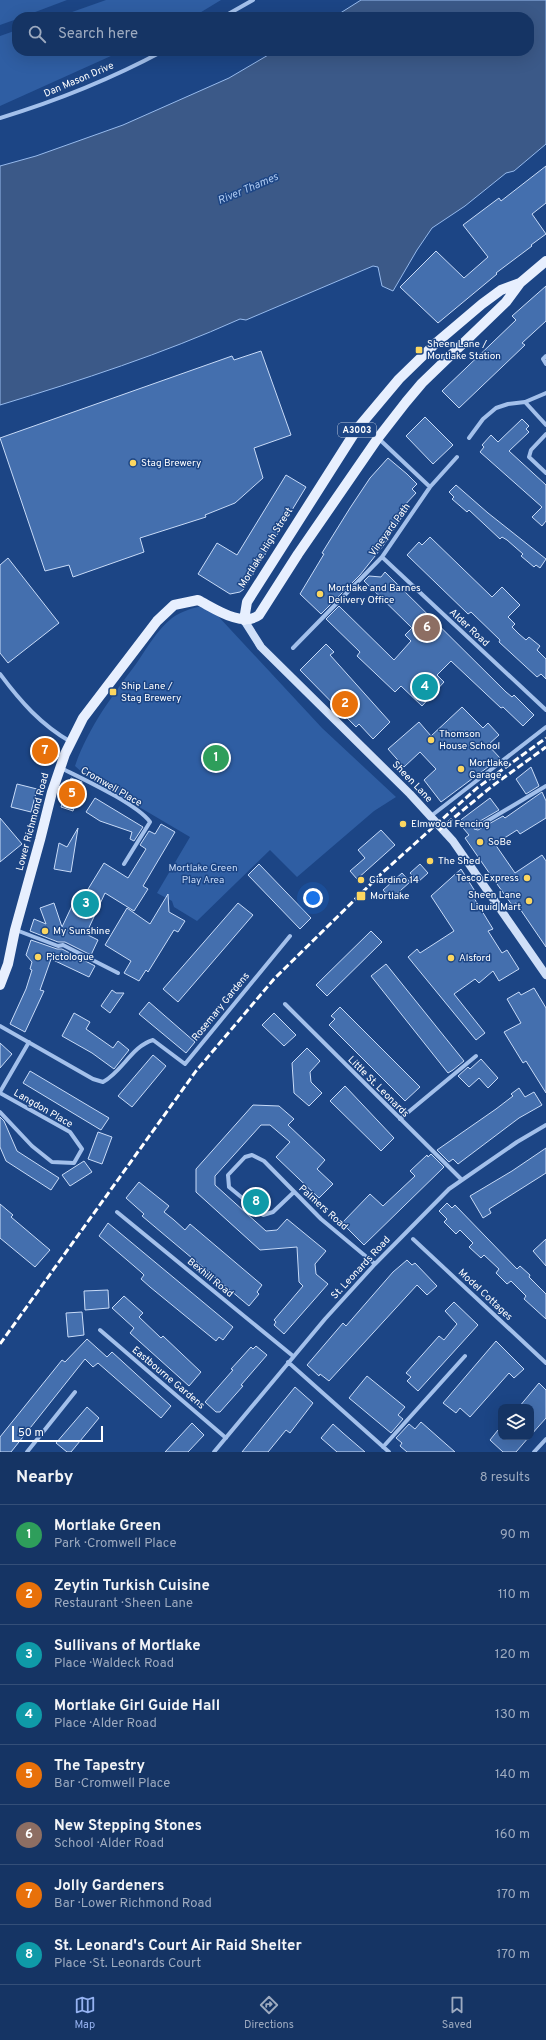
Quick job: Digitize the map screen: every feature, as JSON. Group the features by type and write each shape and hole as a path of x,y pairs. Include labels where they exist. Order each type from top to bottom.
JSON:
{"main road":[{"name":"Mortlake High Street","path":"520,283 501,290 436,343 399,379 360,426 308,504 247,602 244,620 259,615 298,554 378,438 422,383 506,302 520,283 546,261"},
{"name":"Lower Richmond Road","path":"0,985 8,964 15,930 39,847 52,792 71,742 87,711 157,622 174,605 198,600 221,612 244,620"},
{"name":"Sheen Lane","path":"244,620 261,647 431,816 453,841 546,975"}],"street":[{"path":"232,12 253,0"},
{"name":"Dan Mason Drive","path":"0,118 46,103 152,56"},
{"path":"546,356 543,359 546,364"},
{"path":"469,438 483,419 496,408 508,404 525,402 546,393"},
{"path":"525,402 546,425"},
{"path":"360,426 378,438 430,487"},
{"path":"546,434 530,450 529,458 546,473"},
{"name":"Vineyard Path","path":"293,648 382,557 430,487 456,457"},
{"name":"Alder Road","path":"382,557 546,710"},
{"path":"0,674 28,708 48,728 71,742"},
{"path":"431,816 546,727"},
{"name":"Cromwell Place","path":"60,768 146,816 150,822 124,864"},
{"path":"477,827 546,786"},
{"path":"15,930 58,946 62,945 118,973"},
{"name":"Rosemary Gardens","path":"29,1042 93,1079 103,1082 112,1077 146,1042 153,1040 161,1044 185,1064 290,936"},
{"name":"Little St. Leonards","path":"285,1004 461,1179"},
{"path":"0,1026 29,1042"},
{"name":"Langdon Place","path":"0,1112 32,1146 52,1162 74,1163 82,1149 70,1132 0,1092 29,1042"},
{"path":"400,1119 476,1056"},
{"name":"St. Leonards Road","path":"214,1452 293,1356 375,1264 449,1188 517,1142 546,1126"},
{"name":"Palmers Road","path":"294,1192 273,1212 263,1215 229,1187 228,1175 245,1157 252,1155 264,1161 321,1219 375,1264"},
{"name":"Bexhill Road","path":"116,1212 293,1356"},
{"name":"Model Cottages","path":"413,1239 546,1363"},
{"name":"Eastbourne Gardens","path":"100,1330 226,1438"},
{"path":"383,1447 465,1356"},
{"path":"288,1362 389,1452"},
{"path":"27,1452 75,1392"},
{"path":"534,1452 546,1439"}],"green space":[{"path":"0,0 67,0 35,12 12,12 12,21 0,25"},
{"path":"106,0 221,0 201,12 72,12"},
{"path":"12,32 12,56 111,56 0,106 0,36"},
{"name":"Mortlake Green Play Area","path":"203,606 217,615 322,728 396,797 374,811 297,877 270,850 197,921 174,907 172,901 157,893 190,837 85,775 75,766 80,752 101,713 157,634 172,618 187,610"}],"water":[{"name":"River Thames","path":"361,0 546,0 546,144 514,171 506,173 465,206 432,228 393,291 382,286 378,267 373,266 246,320 240,319 181,344 122,366 0,405 0,166 36,156 123,125 229,78 266,56 534,56 534,12 342,12"}],"building":[{"path":"546,166 546,203 532,214 546,234 496,273 497,274 438,323 400,287 436,251 464,278 488,257 463,225 499,198 501,201"},
{"path":"546,286 546,321 522,343 525,345 459,408 442,391 516,320 512,316"},
{"name":"Stag Brewery","path":"261,351 291,435 254,448 263,478 235,503 205,515 206,517 140,538 144,552 73,577 69,565 45,571 0,438 232,356 234,360"},
{"path":"425,417 453,445 433,464 406,436"},
{"path":"522,419 529,426 526,429 529,432 509,451 546,485 546,521 542,526 532,517 542,507 480,452 484,447 482,445 491,435 498,442"},
{"path":"388,458 417,484 412,489 416,493 403,507 407,509 383,546 360,575 321,614 300,594 324,554 322,553 350,508 370,478"},
{"path":"286,475 306,487 244,589 240,592 230,594 198,574 217,543 237,555"},
{"path":"456,485 488,513 546,559 540,568 536,565 534,567 521,556 523,554 507,540 502,537 500,539 469,510 467,512 452,499 454,497 449,492"},
{"path":"430,537 492,597 502,587 520,605 508,617 515,624 512,627 519,634 526,640 529,637 540,646 537,650 546,659 546,679 541,674 537,677 499,642 500,640 471,612 468,614 407,555 419,542 422,545"},
{"path":"8,558 59,623 8,663 0,653 0,565"},
{"path":"385,572 506,692 512,697 514,695 534,715 523,726 503,707 501,708 451,661 437,675 444,682 422,706 401,686 395,692 357,656 360,652 326,619 339,606 394,660 411,641 405,635 412,628 364,581 369,576 381,577"},
{"path":"326,644 334,652 330,655 390,722 373,739 359,724 356,727 300,670"},
{"path":"462,707 483,728 488,723 499,735 488,745 500,758 441,802 424,780 436,769 420,752 404,767 388,749 419,722 431,736"},
{"path":"44,740 55,746 47,762 35,756"},
{"path":"531,767 539,786 526,794 516,779"},
{"path":"71,778 82,782 73,811 61,807"},
{"path":"17,784 37,789 31,812 11,807"},
{"path":"542,792 546,801 546,818 520,834 517,830 495,844 515,873 542,855 546,861 546,947 516,903 512,905 492,877 465,838 469,835 458,822 490,798 499,810 475,824 474,829 478,830 503,816 505,818"},
{"path":"95,798 143,827 134,841 130,839 132,832 100,821 86,812"},
{"path":"0,818 22,844 0,862"},
{"path":"161,824 175,832 143,886 148,889 134,911 105,893 86,934 98,940 91,955 65,942 58,942 30,931 34,919 46,924 40,908 54,903 62,927 79,891 85,894 104,863 128,878 146,849 140,845 149,831 155,834"},
{"path":"78,828 71,872 54,869 59,843 67,847"},
{"name":"Mortlake","path":"381,830 395,845 357,879 350,871 365,858 358,850"},
{"path":"259,864 311,918 300,929 248,875"},
{"path":"420,864 428,873 418,882 410,873"},
{"path":"461,869 478,896 474,898 493,929 488,931 502,953 507,950 519,969 499,981 493,971 479,983 475,979 454,994 485,1033 476,1040 408,957 417,949 420,953 454,931 431,896"},
{"path":"402,873 410,882 391,899 383,890"},
{"path":"168,894 169,912 185,921 178,932 174,930 148,972 146,970 139,981 124,973 131,961 105,945 127,908 150,924"},
{"path":"238,903 253,915 178,1002 163,989"},
{"path":"371,931 382,942 327,996 316,985"},
{"path":"31,940 57,949 62,949 95,966 89,977 51,959 40,990 44,991 25,1032 10,1024 26,989 32,970 30,969 32,962 26,955"},
{"path":"386,964 464,1061 448,1073 371,976"},
{"path":"534,988 546,1008 546,1093 526,1061 523,1063 504,1032 521,1023 507,999 519,992 521,995"},
{"path":"112,990 116,993 124,993 110,1013 101,1006"},
{"path":"149,1002 195,1042 186,1053 139,1014"},
{"path":"340,1007 420,1087 405,1101 329,1025 335,1019 331,1016"},
{"path":"74,1013 90,1022 86,1029 113,1048 118,1041 129,1050 114,1069 92,1053 62,1036"},
{"path":"274,1013 296,1035 284,1046 262,1025"},
{"path":"0,1043 12,1054 0,1068"},
{"path":"307,1048 320,1061 310,1072 311,1082 322,1093 309,1106 294,1093 292,1063"},
{"path":"153,1055 166,1066 132,1107 118,1096"},
{"path":"481,1059 498,1078 488,1088 479,1078 469,1087 458,1076 468,1067 470,1069"},
{"path":"30,1071 109,1118 101,1130 23,1083"},
{"path":"345,1086 394,1138 381,1151 330,1101"},
{"path":"519,1088 525,1097 534,1092 542,1105 519,1118 458,1164 453,1159 449,1162 437,1150 496,1109 513,1096 511,1094"},
{"path":"253,1105 279,1106 294,1119 288,1125 325,1160 317,1169 333,1184 319,1198 276,1157 290,1142 270,1125 261,1125 215,1176 215,1185 266,1231 277,1230 287,1219 326,1251 315,1264 316,1274 328,1284 284,1334 274,1325 276,1322 274,1320 303,1286 299,1282 297,1247 260,1250 196,1192 196,1169"},
{"path":"0,1117 4,1121 17,1151 59,1178 51,1190 6,1161 0,1147"},
{"path":"98,1132 112,1137 102,1164 88,1159"},
{"path":"546,1148 546,1173 489,1209 491,1213 483,1218 470,1196 512,1171"},
{"path":"431,1154 444,1167 364,1245 342,1223 370,1194 383,1206 415,1176 410,1171 427,1155 428,1157"},
{"path":"84,1161 92,1172 70,1186 62,1175"},
{"path":"139,1182 169,1206 164,1212 185,1230 190,1224 262,1285 257,1292 259,1294 249,1306 142,1216 144,1214 126,1198"},
{"path":"447,1203 452,1208 455,1205 517,1269 520,1266 530,1275 529,1277 546,1294 546,1319 524,1299 526,1296 511,1281 507,1284 496,1273 499,1269 484,1255 481,1258 469,1247 473,1243 460,1230 456,1234 444,1222 447,1219 439,1211"},
{"path":"0,1204 13,1215 11,1217 50,1250 35,1267 0,1238"},
{"path":"108,1223 233,1327 223,1340 219,1337 216,1341 141,1279 144,1275 99,1236"},
{"path":"546,1239 546,1266 533,1251"},
{"path":"407,1260 412,1265 415,1263 437,1286 427,1295 417,1285 329,1381 320,1374 319,1376 307,1365 343,1323 346,1326 393,1272"},
{"path":"108,1290 109,1308 85,1310 84,1291"},
{"path":"124,1296 143,1313 139,1317 161,1338 163,1336 201,1372 189,1386 130,1333 134,1328 112,1308"},
{"path":"454,1302 478,1325 418,1391 407,1381 411,1377 406,1373 439,1336 444,1340 457,1324 445,1311"},
{"path":"82,1312 84,1335 68,1337 66,1313"},
{"path":"87,1339 107,1357 112,1352 171,1406 161,1418 98,1363 93,1367 85,1359 11,1452 0,1452 0,1437 62,1360 65,1362"},
{"path":"496,1341 524,1369 514,1378 509,1373 470,1417 460,1408 456,1413 443,1403"},
{"path":"256,1346 267,1355 241,1385 243,1386 220,1412 216,1412 205,1402 233,1370 231,1369 251,1347 253,1349"},
{"path":"367,1376 405,1407 398,1415 403,1419 391,1433 349,1398"},
{"path":"539,1383 546,1390 546,1418 534,1432 534,1404 522,1404"},
{"path":"295,1387 313,1403 290,1433 286,1430 268,1452 242,1452"},
{"path":"87,1407 99,1418 71,1452 67,1452 56,1443"},
{"path":"421,1422 455,1452 407,1452 400,1446 402,1443 396,1438 409,1424 415,1429"},
{"path":"192,1423 204,1435 188,1452 165,1452"},
{"path":"333,1424 365,1452 337,1452 321,1438"},
{"path":"498,1430 498,1440 526,1440 516,1452 503,1452 490,1440"}],"railway":[{"path":"0,1344 196,1071 274,979 382,873 477,788 546,738"},
{"path":"439,830 491,787 546,747"}],"place":[{"name":"Sheen Lane / Mortlake Station","path":"419,350"},
{"name":"Stag Brewery","path":"133,463"},
{"name":"Mortlake and Barnes Delivery Office","path":"320,594"},
{"name":"New Stepping Stones","path":"427,628"},
{"name":"Mortlake Girl Guide Hall","path":"425,687"},
{"name":"Ship Lane / Stag Brewery","path":"113,692"},
{"name":"Zeytin Turkish Cuisine","path":"345,704"},
{"name":"Thomson House School","path":"431,740"},
{"name":"Jolly Gardeners","path":"45,751"},
{"name":"Mortlake Green","path":"216,758"},
{"name":"Mortlake Garage","path":"461,769"},
{"name":"The Tapestry","path":"72,794"},
{"name":"Elmwood Fencing","path":"403,824"},
{"name":"SoBe","path":"480,842"},
{"name":"The Shed","path":"430,861"},
{"name":"Tesco Express","path":"527,878"},
{"name":"Giardino 14","path":"361,880"},
{"name":"Mortlake","path":"361,896"},
{"name":"Sheen Lane Liquid Mart","path":"529,901"},
{"name":"Sullivans of Mortlake","path":"86,904"},
{"name":"My Sunshine","path":"45,931"},
{"name":"Pictologue","path":"38,957"},
{"name":"Alsford","path":"451,958"},
{"name":"St. Leonard's Court Air Raid Shelter","path":"256,1202"}]}
